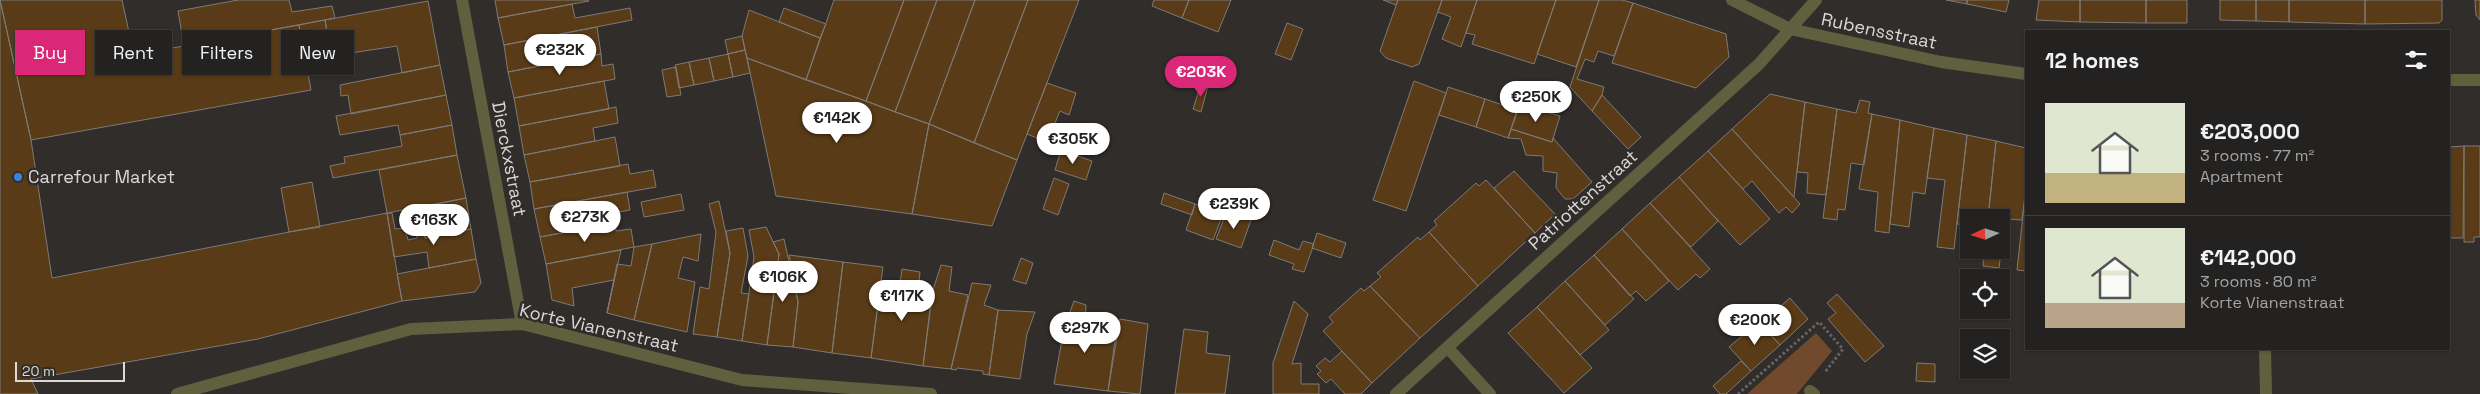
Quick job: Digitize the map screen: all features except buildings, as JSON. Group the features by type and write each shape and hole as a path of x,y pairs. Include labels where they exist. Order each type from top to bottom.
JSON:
{"street":[{"name":"Dierckxstraat","path":"462,0 522,324"},
{"name":"Rubensstraat","path":"1732,0 1790,29 1941,62 2025,74"},
{"name":"Patriottenstraat","path":"1396,394 1759,64 1816,0"},
{"path":"2450,80 2480,80"},
{"name":"Korte Vianenstraat","path":"177,394 192,392 411,329 522,324 742,380 931,394"},
{"path":"1448,348 1490,394"},
{"path":"2266,350 2266,394"}],"path":[{"path":"1738,394 1820,322 1843,348 1812,392"}],"shaded area":[{"path":"1816,333 1832,351 1797,394 1747,394"}],"place":[{"name":"Carrefour Market","path":"18,177"}]}
